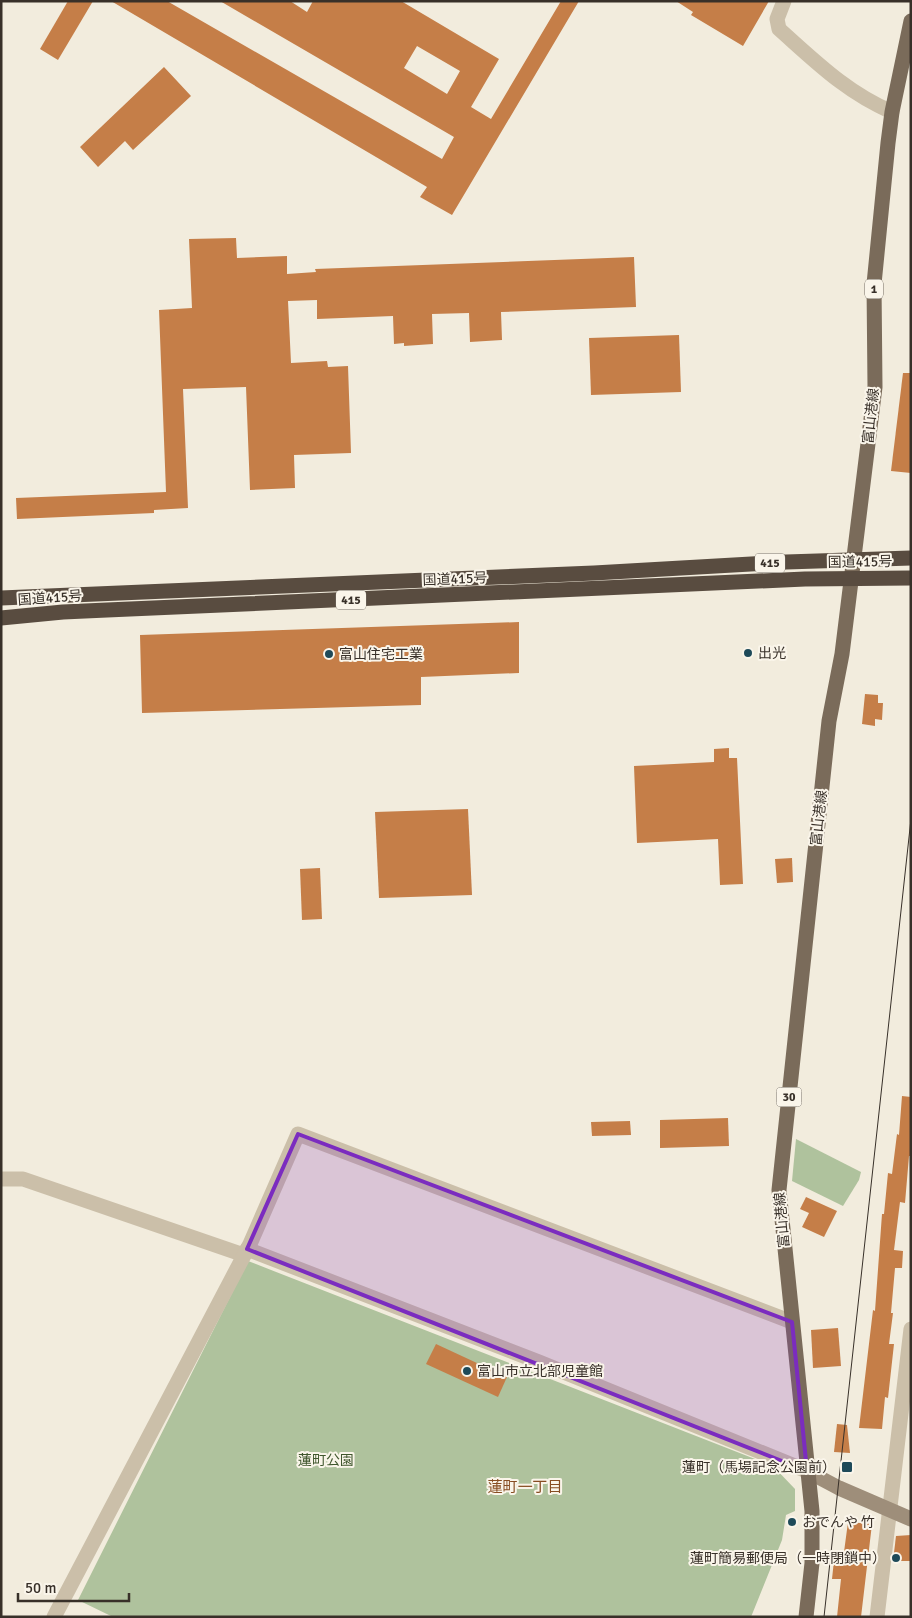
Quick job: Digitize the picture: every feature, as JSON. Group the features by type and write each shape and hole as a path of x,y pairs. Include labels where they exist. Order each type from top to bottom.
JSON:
{"highway":[{"name":"国道415号","path":"1,598 584,574 854,559 911,558"},
{"name":"国道415号","path":"1,618 107,610 796,580 911,578"}],"main road":[{"name":"富山港線","path":"806,1617 813,1537 779,1190 829,720 842,654 875,387 874,284 892,112 911,21"},
{"path":"807,1470 839,1488 911,1519"}],"street":[{"path":"784,1 777,19 779,29 846,88 892,112"},
{"path":"54,1617 245,1252 298,1134 792,1322"},
{"path":"1,1179 23,1178 245,1252 538,1362 807,1470"},
{"path":"877,1617 911,1330"}],"highlighted area":[{"path":"298,1134 792,1322 807,1471 247,1249"}],"green space":[{"path":"796,1139 861,1172 859,1180 843,1206 792,1181"},
{"name":"蓮町公園","path":"248,1261 773,1466 795,1489 795,1511 786,1515 782,1540 751,1617 113,1617 78,1600"}],"building":[{"path":"68,1 93,1 58,60 40,49"},
{"path":"111,1 167,1 442,159 454,137 220,1 290,1 307,12 313,1 401,1 499,59 471,107 491,119 561,1 579,1 452,215 420,197 427,187","holes":["417,46 460,71 447,94 404,68"]},
{"path":"676,1 769,1 743,46 691,15 693,12"},
{"path":"164,67 191,96 133,150 125,141 98,167 80,147"},
{"path":"236,238 237,258 287,256 287,274 316,272 315,269 634,257 636,307 501,312 502,340 470,342 469,313 432,314 433,344 404,346 404,343 394,344 393,316 317,319 317,300 288,301 291,363 327,361 328,367 348,366 351,453 294,455 295,488 250,490 246,387 183,389 188,508 154,510 154,513 17,519 16,498 166,492 159,310 192,308 189,239"},
{"path":"679,335 681,392 591,395 589,338"},
{"path":"903,373 911,373 911,473 891,471"},
{"name":"富山住宅工業","path":"519,622 519,673 421,677 421,705 142,713 140,635"},
{"path":"865,694 878,695 878,703 883,703 882,720 875,719 875,726 862,724"},
{"path":"729,748 729,758 737,758 743,884 720,885 718,839 637,843 634,766 714,762 714,749"},
{"path":"468,809 472,895 379,898 375,812"},
{"path":"792,858 793,882 777,883 775,859"},
{"path":"320,868 322,919 302,920 300,869"},
{"path":"902,1096 911,1097 911,1156 909,1156 905,1203 900,1202 894,1250 903,1251 902,1268 895,1268 891,1313 893,1313 889,1344 894,1344 888,1398 885,1397 882,1429 859,1428 873,1310 875,1311 882,1214 884,1214 888,1173 892,1174 897,1134 899,1135"},
{"path":"728,1118 729,1146 660,1148 660,1120"},
{"path":"630,1121 631,1135 592,1136 591,1122"},
{"path":"806,1197 837,1211 824,1237 802,1227 809,1213 800,1209"},
{"path":"838,1328 841,1366 813,1368 811,1330"},
{"name":"富山市立北部児童館","path":"436,1344 507,1377 498,1397 426,1364"},
{"path":"837,1424 847,1425 850,1453 834,1452"},
{"path":"848,1522 872,1524 861,1617 837,1617 841,1579 832,1579 835,1551 844,1552"},
{"path":"911,1535 911,1561 893,1561 896,1536"}],"tram line":[{"path":"824,1617 911,819"}],"place":[{"name":"出光","path":"748,653"},
{"name":"富山住宅工業","path":"329,654"},
{"name":"富山市立北部児童館","path":"467,1371"},
{"name":"蓮町（馬場記念公園前）","path":"847,1467"},
{"name":"おでんや 竹","path":"792,1522"},
{"name":"蓮町簡易郵便局（一時閉鎖中）","path":"896,1558"}],"district":[{"name":"蓮町一丁目","path":"525,1487"}]}
